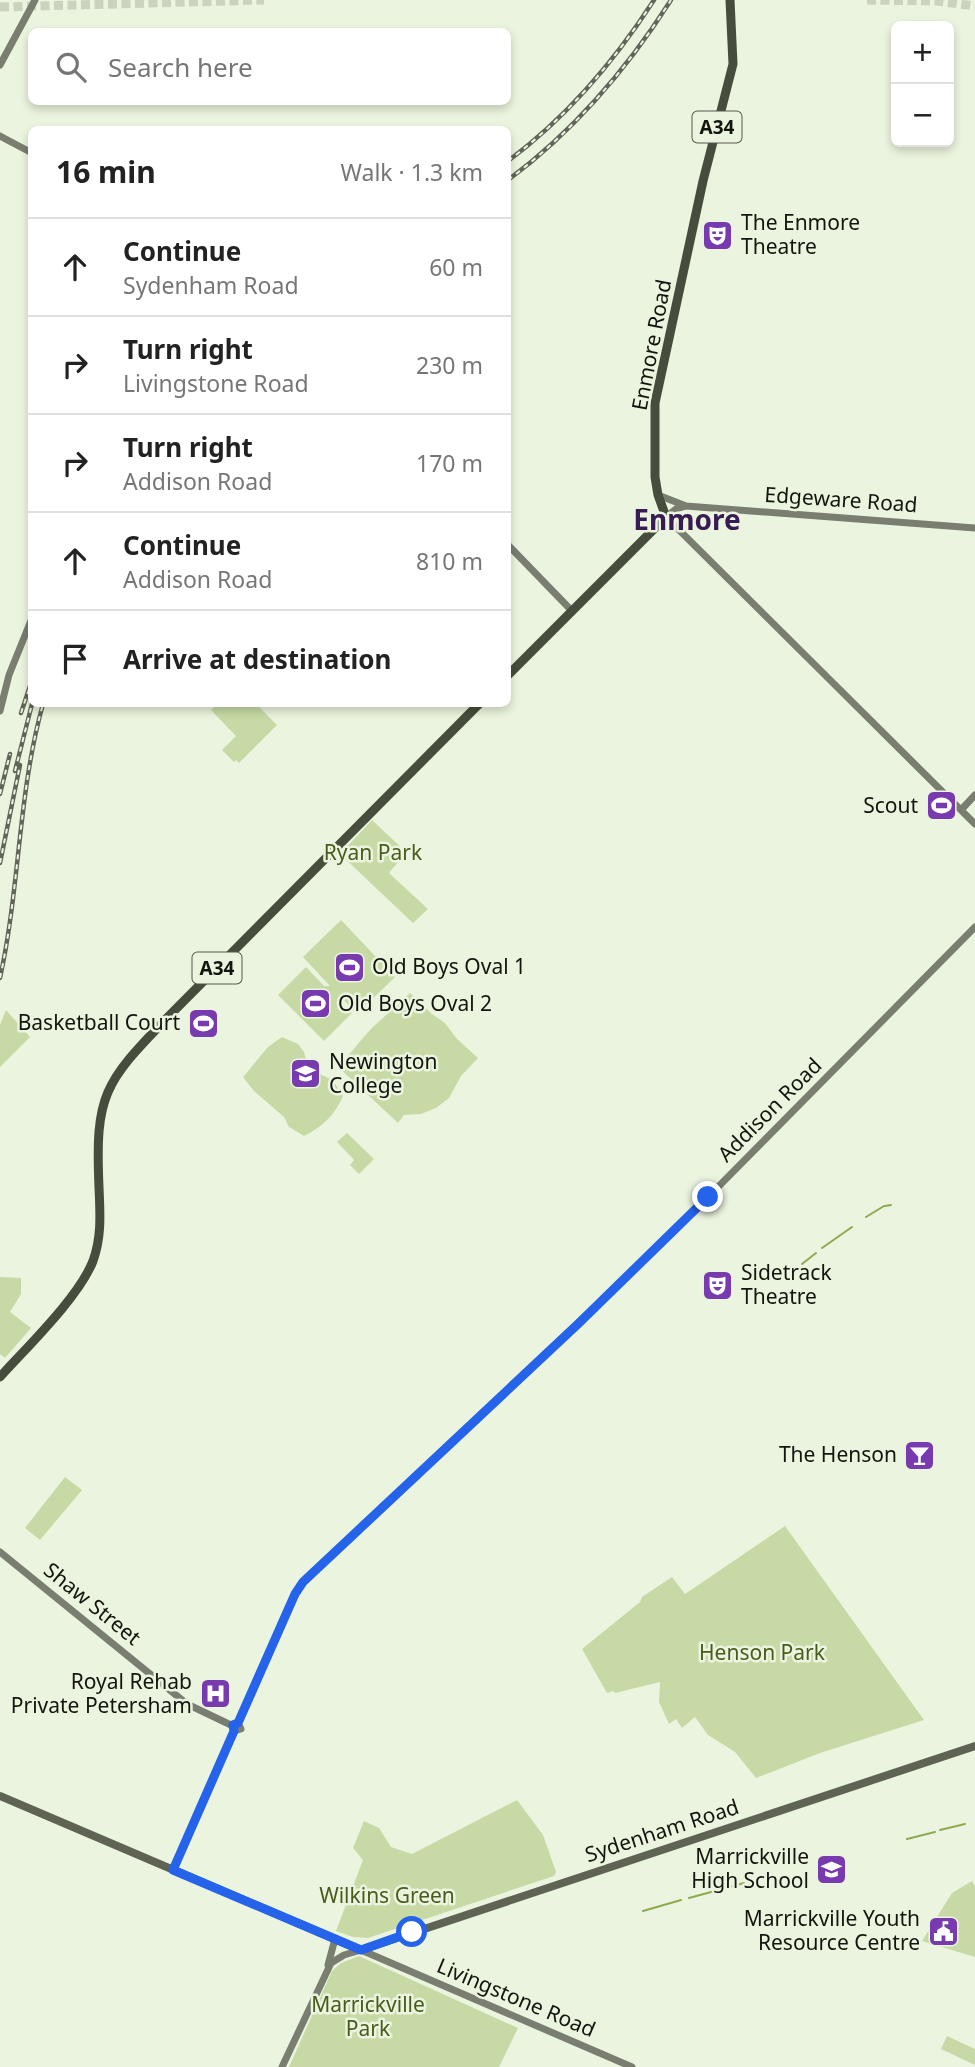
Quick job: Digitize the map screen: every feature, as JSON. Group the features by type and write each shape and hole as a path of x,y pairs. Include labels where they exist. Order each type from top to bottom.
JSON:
{"highway":[{"name":"Enmore Road","path":"666,517 658,495 654,461 656,397 703,181 733,64 730,0"},
{"path":"511,672 666,517"},
{"name":"A34","path":"0,1377 79,1286 93,1261 100,1227 99,1122 105,1095 117,1073 161,1025 476,707"}],"main road":[{"path":"0,65 36,0"},
{"path":"0,136 28,151"},
{"name":"Edgeware Road","path":"658,495 686,506 975,528"},
{"path":"666,517 676,509 686,506"},
{"name":"Enmore Road","path":"666,517 975,824"},
{"path":"511,548 572,611"},
{"path":"0,711 9,675 28,628"},
{"path":"961,810 975,795"},
{"name":"Addison Road","path":"173,1870 295,1594 303,1582 630,1273 975,927"},
{"name":"Shaw Street","path":"0,1552 187,1704 235,1727"},
{"name":"Sydenham Road","path":"361,1950 975,1746"},
{"name":"Livingstone Road","path":"0,1796 632,2067"},
{"path":"327,1968 335,1939"},
{"path":"282,2067 327,1968 335,1959 361,1950"}],"green space":[{"path":"214,707 259,707 277,725 239,763 236,760 234,762 222,750 236,736 211,710"},
{"name":"Ryan Park","path":"372,820 406,852 389,873 428,909 413,923 340,854"},
{"name":"Old Boys Oval 1","path":"341,920 395,977 357,1014 343,999 343,1005 352,1013 324,1041 278,995 306,967 324,986 330,986 303,957"},
{"path":"410,993 445,1023 457,1039 478,1058 461,1076 449,1098 436,1108 421,1114 404,1115 398,1123 338,1067 372,1028"},
{"path":"6,1010 30,1037 0,1067 0,1025"},
{"path":"282,1037 298,1044 306,1060 322,1075 333,1080 343,1096 327,1120 304,1136 289,1127 284,1117 254,1091 243,1077 268,1047"},
{"path":"347,1133 374,1159 359,1174 350,1165 354,1160 337,1142"},
{"path":"0,1277 21,1278 21,1294 10,1312 31,1328 5,1358 0,1354"},
{"path":"65,1477 82,1490 40,1540 25,1528"},
{"name":"Henson Park","path":"785,1526 924,1720 820,1753 756,1778 735,1752 708,1735 695,1717 682,1728 676,1719 669,1724 659,1702 660,1682 607,1693 582,1649 640,1602 642,1597 672,1577 685,1594"},
{"name":"Wilkins Green","path":"517,1800 543,1835 556,1872 554,1876 368,1938 353,1937 336,1931 363,1860 353,1848 364,1821 379,1828 391,1847 412,1854"},
{"path":"972,1881 975,1886 975,1957 922,1941 952,1893"},
{"name":"Marrickville Park","path":"359,1956 518,2028 499,2067 289,2067 332,1971 341,1963"},
{"path":"947,2036 975,2049 975,2065 941,2049"}],"waterway":[{"path":"885,1206 891,1205"},
{"path":"866,1217 884,1206"},
{"path":"822,1248 852,1227"},
{"path":"802,1264 816,1253"},
{"path":"940,1830 965,1824"},
{"path":"907,1839 935,1832"},
{"path":"689,1898 744,1883"},
{"path":"643,1911 681,1900"}],"tunnel":[{"path":"0,7 264,0"},
{"path":"867,0 937,1 975,6"}],"railway":[{"path":"511,159 570,107 606,67 654,0"},
{"path":"511,178 555,141 598,98 671,0"},
{"path":"21,713 28,692"},
{"path":"15,771 31,707"},
{"path":"0,978 12,909 29,772 42,707"},
{"path":"0,794 10,754"},
{"path":"0,863 20,765"}],"place":[{"name":"The Enmore Theatre","path":"718,235"},
{"name":"Scout","path":"941,806"},
{"name":"Old Boys Oval 1","path":"349,967"},
{"name":"Old Boys Oval 2","path":"315,1004"},
{"name":"Basketball Court","path":"203,1023"},
{"name":"Newington College","path":"306,1074"},
{"name":"Sidetrack Theatre","path":"718,1285"},
{"name":"The Henson","path":"920,1455"},
{"name":"Royal Rehab Private Petersham","path":"215,1694"},
{"name":"Marrickville High School","path":"832,1869"},
{"name":"Marrickville Youth Resource Centre","path":"943,1931"}],"district":[{"name":"Enmore","path":"687,520"}],"route":[{"path":"412,1932 361,1950 173,1870 234,1731 233,1725 238,1723 295,1594 303,1582 578,1324 708,1197"}]}
